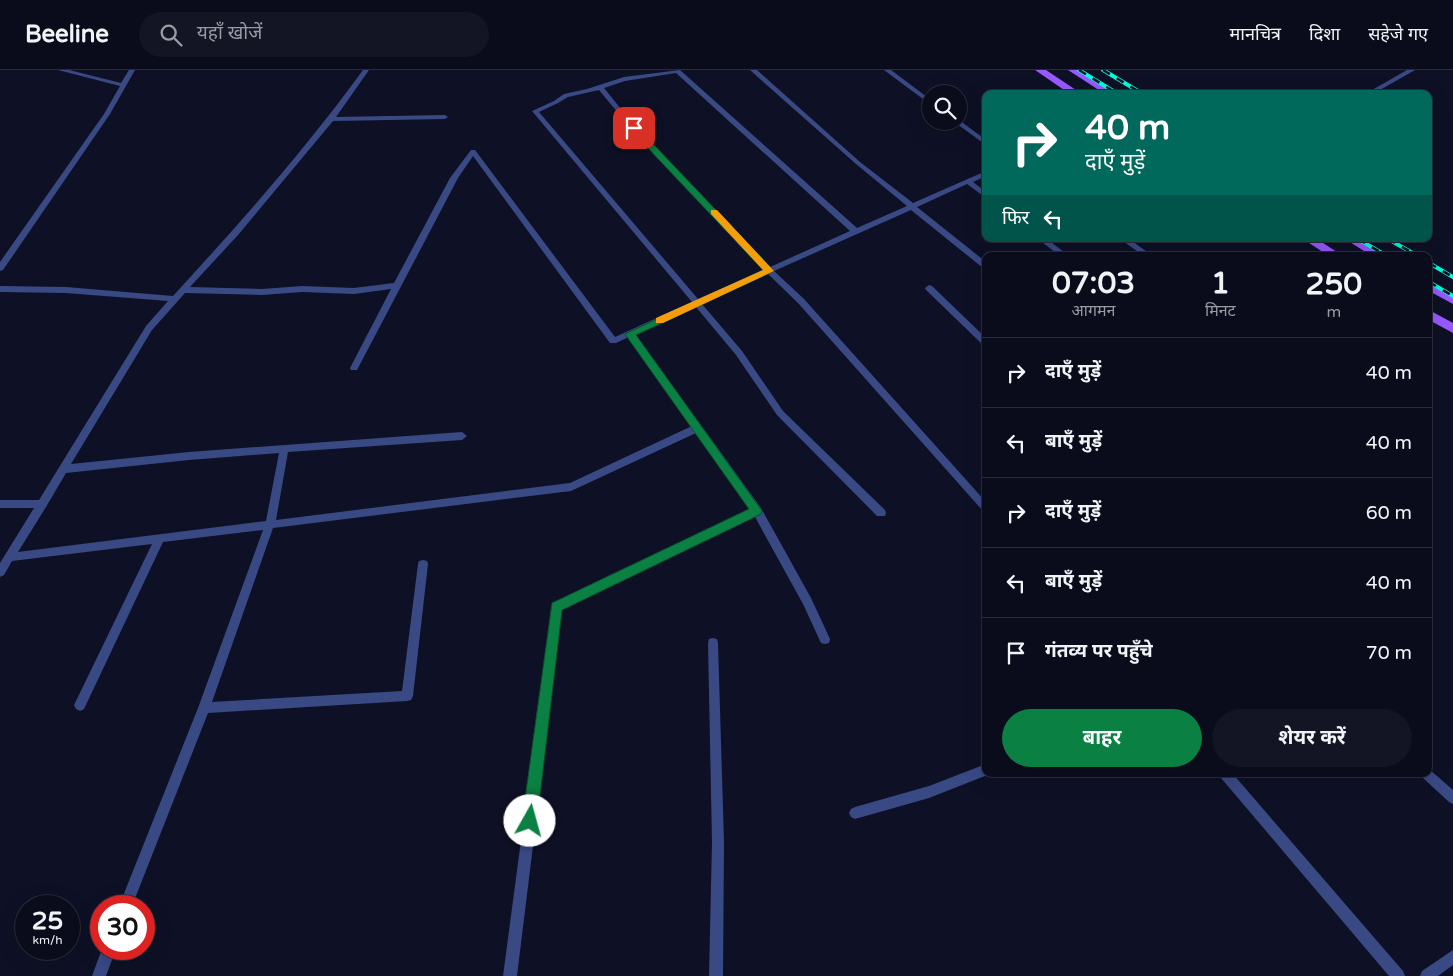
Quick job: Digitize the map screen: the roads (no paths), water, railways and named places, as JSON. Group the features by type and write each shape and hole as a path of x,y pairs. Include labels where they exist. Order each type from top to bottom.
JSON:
{"main road":[{"path":"1040,70 1072,90"},
{"path":"1073,70 1106,90"},
{"path":"1314,242 1330,252"},
{"path":"1357,242 1373,252"},
{"path":"1432,288 1453,300"},
{"path":"1432,316 1453,329"}],"street":[{"path":"61,70 122,84"},
{"path":"0,268 107,114 122,84 132,70"},
{"path":"0,572 149,328 235,233 331,119 366,70"},
{"path":"753,70 858,163 982,263"},
{"path":"887,70 922,96"},
{"path":"1375,90 1412,70"},
{"path":"856,232 677,71 624,79 566,95 556,102 535,111 739,353 780,413 881,513"},
{"path":"600,87 645,142 769,271 801,301 982,504"},
{"path":"331,119 445,117"},
{"path":"967,129 982,139"},
{"path":"354,368 454,178 473,151 614,341 982,175"},
{"path":"968,181 982,193"},
{"path":"1046,242 1060,252"},
{"path":"1128,242 1143,252"},
{"path":"183,290 262,292 302,289 354,291 397,285"},
{"path":"929,288 982,339"},
{"path":"0,289 66,290 175,299"},
{"path":"630,334 757,511 807,601 825,639"},
{"path":"10,557 572,487 697,428"},
{"path":"64,468 189,456 284,451 462,436"},
{"path":"130,895 204,708 270,524 284,451"},
{"path":"0,504 43,504"},
{"path":"510,976 557,607 757,511"},
{"path":"80,705 160,538"},
{"path":"204,708 407,696 423,564"},
{"path":"713,643 718,842 716,976"},
{"path":"855,813 929,792 982,772"},
{"path":"1228,777 1398,976"},
{"path":"1430,777 1453,798"},
{"path":"1427,976 1453,957"},
{"path":"99,976 105,960"}],"railway":[{"path":"1079,70 1112,90"},
{"path":"1103,70 1136,90"},
{"path":"1363,242 1380,252"},
{"path":"1393,242 1411,252"},
{"path":"1432,265 1453,277"},
{"path":"1432,284 1453,296"}]}
